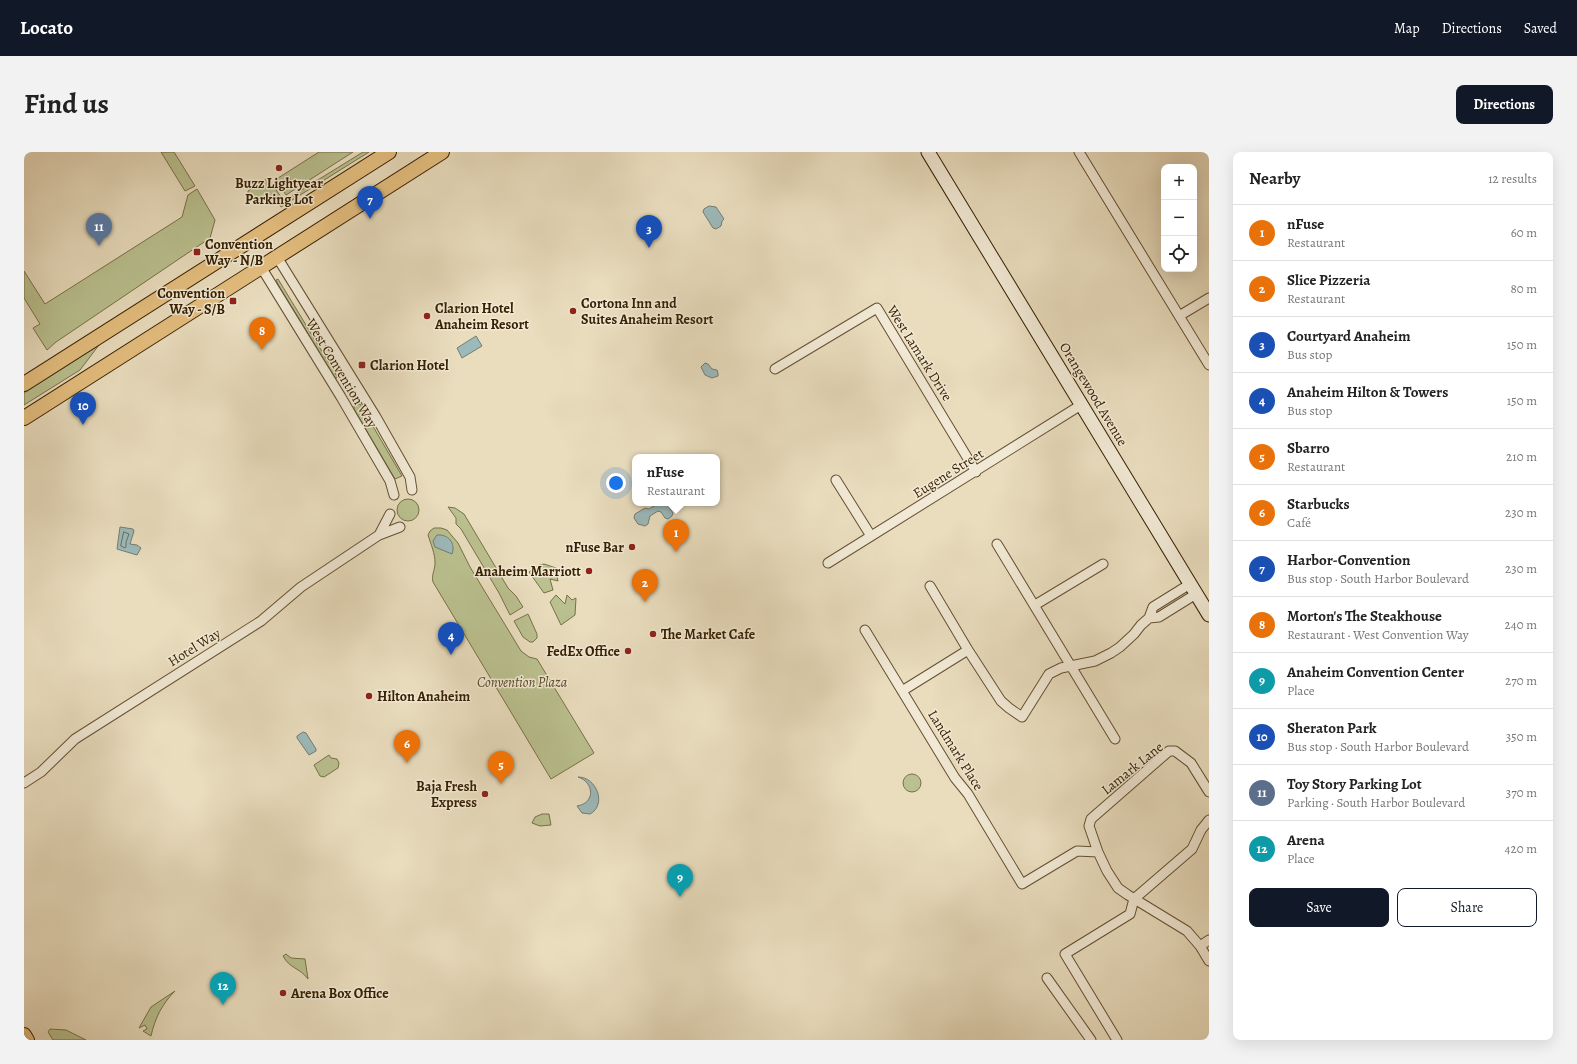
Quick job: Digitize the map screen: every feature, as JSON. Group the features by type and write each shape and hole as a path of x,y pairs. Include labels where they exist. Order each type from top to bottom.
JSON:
{"main road":[{"path":"24,384 389,152"},
{"path":"24,418 442,152"},
{"name":"Orangewood Avenue","path":"928,152 1209,615"},
{"path":"24,1035 27,1040"}],"street":[{"path":"1079,152 1209,365"},
{"name":"West Convention Way","path":"277,257 372,411 410,477 412,490"},
{"name":"West Convention Way","path":"261,267 341,397 390,481 394,495"},
{"path":"1179,316 1209,298"},
{"name":"West Lamark Drive","path":"775,369 877,308 976,472"},
{"name":"Eugene Street","path":"828,563 976,472 1081,405"},
{"path":"836,480 871,536"},
{"name":"Hotel Way","path":"379,535 390,514"},
{"name":"Hotel Way","path":"24,783 45,768 77,737 261,621 301,587 379,535 400,527"},
{"path":"997,544 1115,739"},
{"path":"1035,605 1103,564"},
{"path":"930,586 968,650 1001,701 1022,717 1049,674 1057,670 1095,661 1111,653 1126,642 1149,618 1159,617 1193,589"},
{"name":"Landmark Place","path":"866,630 955,778 968,794 1022,884 1077,851 1098,852"},
{"path":"902,691 968,650"},
{"name":"Lamark Lane","path":"1098,852 1090,830 1090,821 1169,751 1175,751 1191,763 1209,792"},
{"path":"1118,1040 1066,954 1130,914 1134,899 1192,849 1201,830 1209,820"},
{"path":"1098,852 1107,871 1118,888 1187,931 1200,946 1209,961"},
{"path":"1200,946 1209,940"},
{"path":"1046,978 1091,1040"}],"green space":[{"path":"161,152 174,152 195,186 185,191"},
{"path":"319,152 353,152 286,195 281,187 291,181 289,177 278,183 275,180"},
{"path":"363,152 369,152 281,207 279,204"},
{"path":"268,178 281,197 276,201 261,197 257,198 251,195 248,196 248,191"},
{"path":"197,189 215,220 210,238 56,342 47,350 33,328 40,324 24,298 24,271 45,304 182,217 188,195"},
{"path":"278,279 337,378 334,376 279,286 276,280"},
{"path":"99,345 80,370 24,405 24,393"},
{"path":"360,404 402,476 395,479 354,409 354,406"},
{"path":"408,499 412,500 418,506 418,514 412,520 408,521 404,520 398,514 397,510 398,506 404,500"},
{"path":"448,507 455,508 464,514 508,588 516,596 523,607 510,615 499,593 461,529 456,524 456,518"},
{"name":"Convention Plaza","path":"434,528 447,530 458,543 470,567 521,651 529,657 537,659 594,753 551,779 433,582 432,577 435,559 428,535"},
{"path":"544,564 560,571 556,573 558,581 550,579 553,590 544,593 529,572 539,565"},
{"path":"556,595 565,604 567,595 572,600 576,598 575,615 561,625 550,602"},
{"path":"528,614 537,634 537,638 533,642 530,642 523,637 514,621"},
{"path":"329,755 331,758 337,759 339,763 338,768 324,777 320,776 314,765"},
{"path":"912,774 918,777 921,783 918,789 912,792 906,789 903,783 906,777"},
{"path":"542,814 549,814 551,825 540,826 532,823 535,817"},
{"path":"286,954 291,958 305,959 308,979 286,960 283,956"},
{"path":"175,991 166,1001 160,1012 151,1036 143,1031 147,1029 145,1025 139,1028 151,1007"},
{"path":"50,1029 66,1030 86,1040 53,1040 48,1032"}],"water":[{"path":"709,206 716,207 724,219 721,226 716,229 713,228 703,212 704,209"},
{"path":"476,336 482,346 462,358 457,348"},
{"path":"705,363 712,369 717,370 718,376 712,378 705,375 701,367"},
{"path":"654,506 668,506 673,513 668,519 658,511 650,516 648,524 645,526 638,524 634,518 635,514 645,508 649,509"},
{"path":"120,527 133,529 134,531 130,544 137,545 141,548 137,555 117,549"},
{"path":"437,535 445,536 450,540 453,546 452,554 435,547 433,541"},
{"path":"303,732 306,733 316,749 316,751 309,755 297,738 297,736"},
{"path":"578,777 585,778 595,786 598,792 598,804 595,810 590,814 582,813 577,806 587,801 591,792 587,783"}],"place":[{"name":"Buzz Lightyear Parking Lot","path":"279,168"},
{"name":"Harbor-Convention","path":"370,219"},
{"name":"Toy Story Parking Lot","path":"99,246"},
{"name":"Courtyard Anaheim","path":"649,248"},
{"name":"Convention Way - N/B","path":"197,252"},
{"name":"Convention Way - S/B","path":"233,301"},
{"name":"Cortona Inn and Suites Anaheim Resort","path":"573,311"},
{"name":"Clarion Hotel Anaheim Resort","path":"427,316"},
{"name":"Morton's The Steakhouse","path":"262,350"},
{"name":"Clarion Hotel","path":"362,365"},
{"name":"Sheraton Park","path":"83,425"},
{"name":"nFuse Bar","path":"632,547"},
{"name":"nFuse","path":"676,552"},
{"name":"Anaheim Marriott","path":"589,571"},
{"name":"Slice Pizzeria","path":"645,602"},
{"name":"The Market Cafe","path":"653,634"},
{"name":"FedEx Office","path":"628,651"},
{"name":"Anaheim Hilton & Towers","path":"451,655"},
{"name":"Hilton Anaheim","path":"369,696"},
{"name":"Starbucks","path":"407,763"},
{"name":"Sbarro","path":"501,784"},
{"name":"Baja Fresh Express","path":"485,794"},
{"name":"Anaheim Convention Center","path":"680,897"},
{"name":"Arena Box Office","path":"283,993"},
{"name":"Arena","path":"223,1005"}]}
